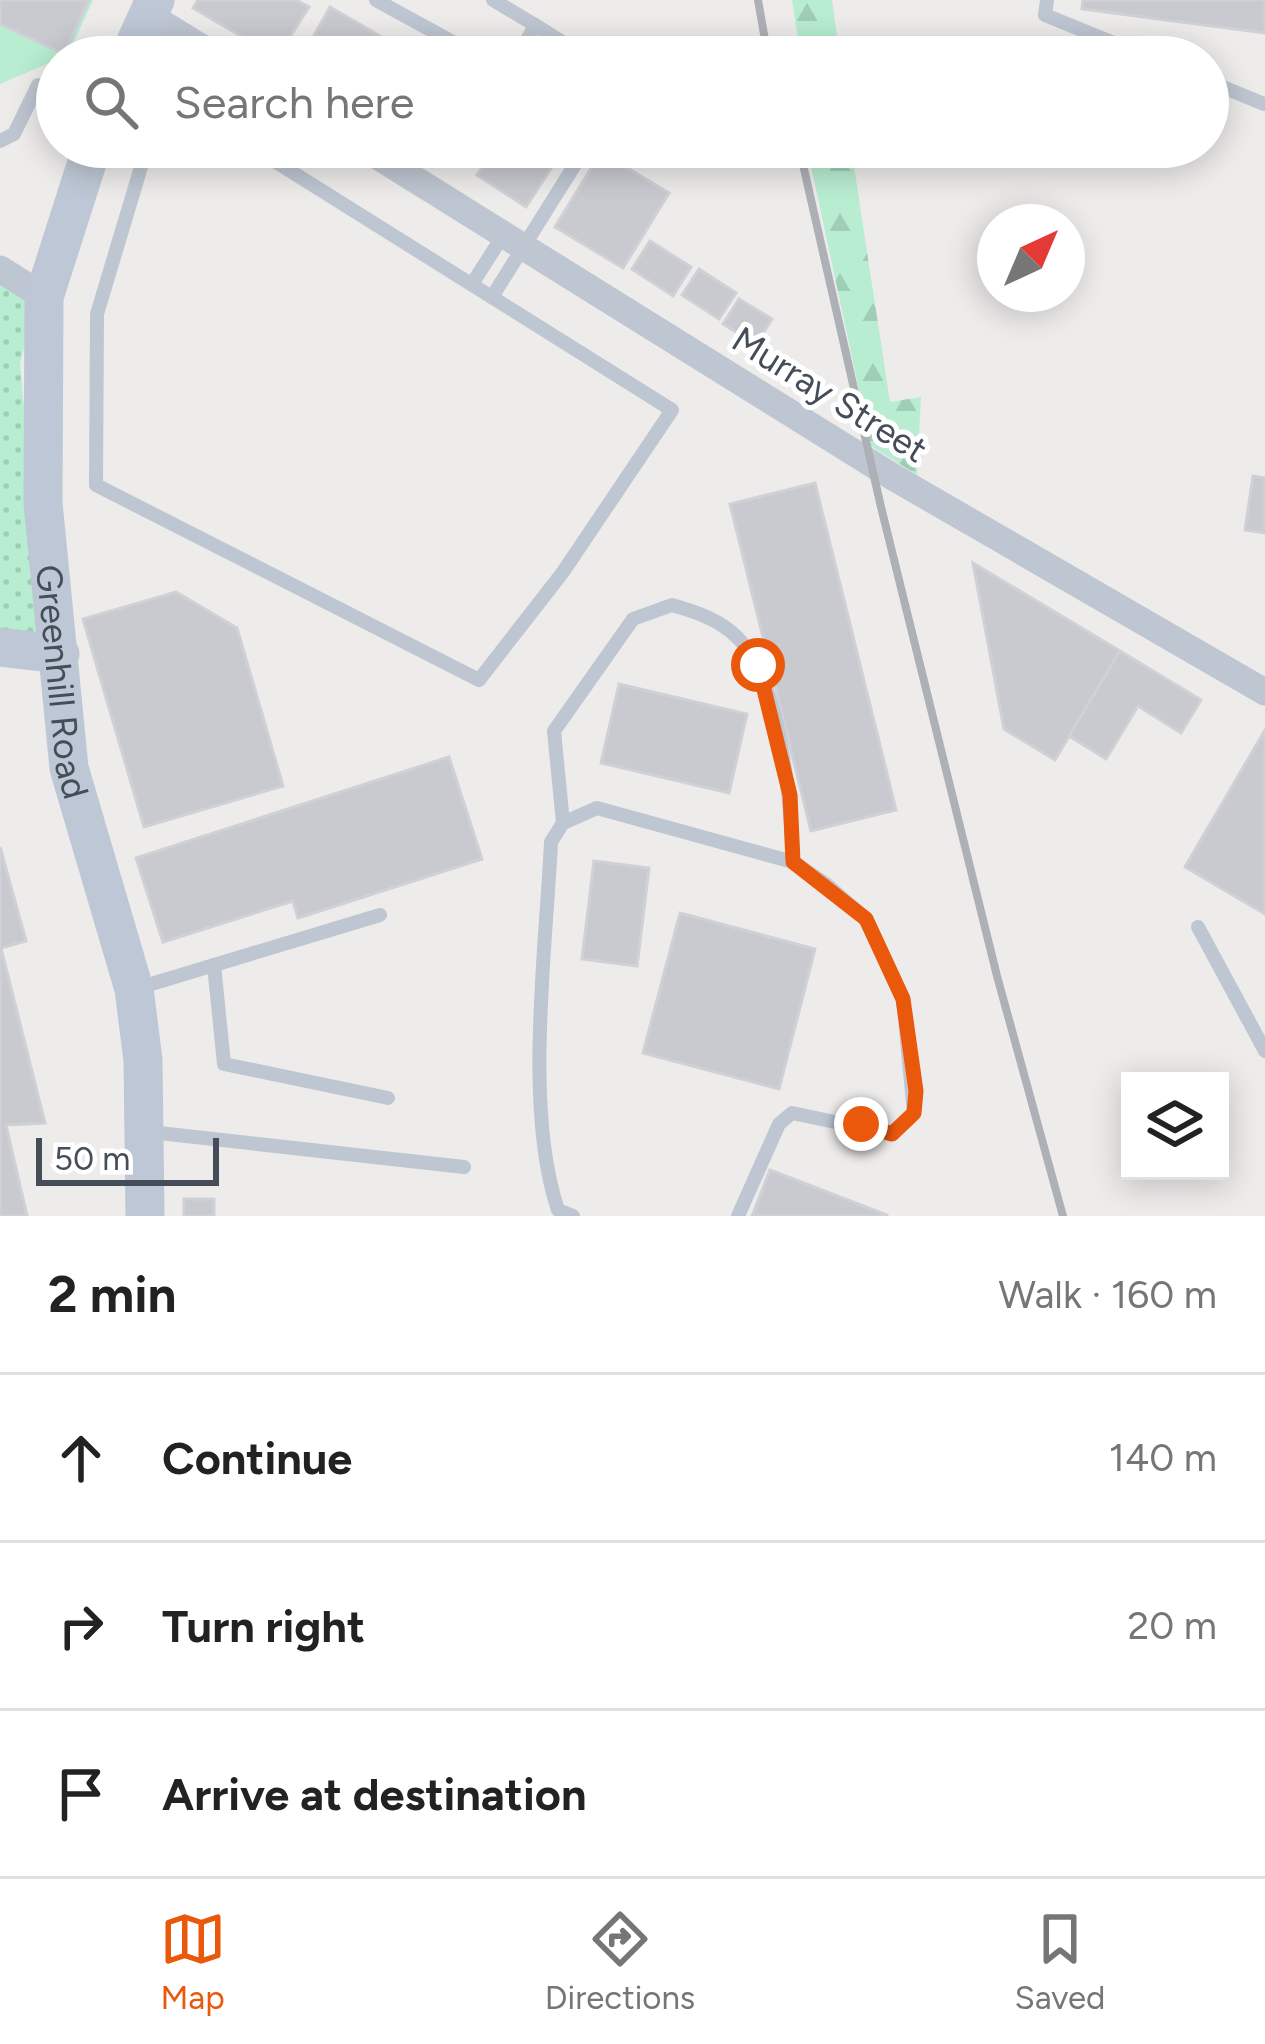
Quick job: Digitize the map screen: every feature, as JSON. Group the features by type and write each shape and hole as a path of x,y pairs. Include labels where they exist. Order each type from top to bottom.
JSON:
{"street":[{"path":"138,36 151,7 190,36"},
{"name":"Greenhill Road","path":"85,168 44,297 43,503 69,768 134,989 145,1131 145,1216"},
{"name":"Murray Street","path":"397,168 893,477 1265,692"},
{"path":"0,269 44,297"},
{"path":"0,647 60,654"}],"lane":[{"path":"376,0 442,36"},
{"path":"493,0 553,36"},
{"path":"1047,0 1045,15 1096,36"},
{"path":"529,36 535,25"},
{"path":"0,141 14,134 36,89"},
{"path":"1229,90 1264,104"},
{"path":"142,168 97,314 96,484 479,680 563,572 672,410 286,168"},
{"path":"472,284 514,240 570,168"},
{"path":"492,297 514,240"},
{"path":"563,823 554,730 633,619 673,605 724,626 758,665 790,795 793,862"},
{"path":"559,1214 541,1118 550,842 563,823 597,808 793,862 866,919 903,999 916,1091 914,1113 892,1134 792,1113 779,1124 738,1216"},
{"path":"134,989 380,915"},
{"path":"1198,926 1265,1051"},
{"path":"214,965 224,1064 388,1098"},
{"path":"145,1131 464,1167"}],"green space":[{"path":"0,0 93,0 77,36 36,36 36,69 0,84"},
{"path":"792,0 832,0 837,36 798,36"},
{"path":"811,168 854,168 890,402 921,397 917,475 871,446"},
{"path":"0,280 35,301 20,364 45,640 0,635"}],"building":[{"path":"0,0 89,0 72,36 36,36 36,41 0,24"},
{"path":"198,0 296,0 309,7 290,36 241,36 193,8"},
{"path":"1083,0 1265,0 1265,33 1082,9"},
{"path":"330,7 380,36 314,36"},
{"path":"482,168 551,168 526,207 477,175"},
{"path":"591,168 628,168 669,193 623,268 555,227"},
{"path":"650,241 691,267 673,296 632,269"},
{"path":"699,269 736,293 719,319 682,295"},
{"path":"739,299 772,319 756,344 723,324"},
{"path":"1253,476 1265,478 1265,533 1245,530"},
{"path":"815,483 896,810 811,831 730,504"},
{"path":"973,563 1120,651 1055,760 1004,729"},
{"path":"176,592 237,628 283,786 144,827 83,619"},
{"path":"1120,651 1201,700 1181,733 1138,706 1106,759 1069,736"},
{"path":"619,684 747,714 729,793 601,763"},
{"path":"1265,730 1265,914 1185,867"},
{"path":"449,757 482,859 298,918 293,901 163,942 136,858"},
{"path":"0,847 26,941 1,948 45,1123 6,1125 27,1216 0,1216"},
{"path":"594,861 649,868 637,966 582,959"},
{"path":"680,913 815,949 779,1089 643,1053"},
{"path":"770,1170 887,1215 887,1216 752,1216"},
{"path":"184,1199 214,1199 214,1216 184,1216"}],"railway":[{"path":"758,0 764,36"},
{"path":"804,168 881,507 997,976 1063,1216"}],"route":[{"path":"758,665 790,795 793,862 866,919 903,999 916,1091 914,1113 892,1134 861,1124"}]}
